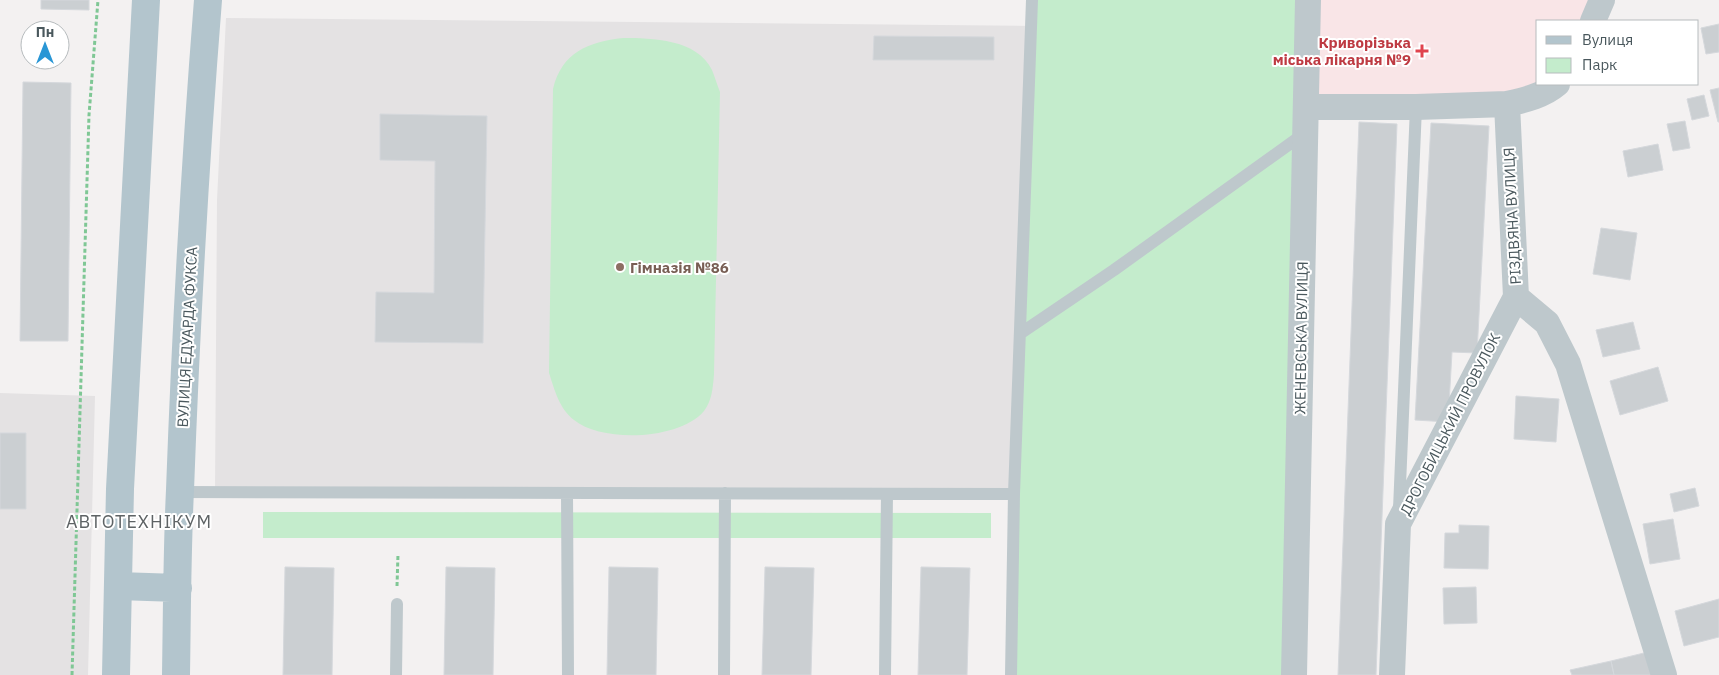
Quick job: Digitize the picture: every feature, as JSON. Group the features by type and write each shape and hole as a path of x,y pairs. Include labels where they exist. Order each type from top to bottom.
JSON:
{"main road":[{"path":"116,675 120,480 146,0"},
{"name":"ВУЛИЦЯ ЕДУАРДА ФУКСА","path":"176,675 179,492 194,192 208,0"},
{"path":"118,586 178,588"}],"street":[{"name":"ЖЕНЕВСЬКА ВУЛИЦЯ","path":"1294,675 1308,0"},
{"path":"1593,20 1602,0"},
{"path":"1306,107 1416,107 1507,104 1531,98 1556,85"},
{"name":"РІЗДВЯНА ВУЛИЦЯ","path":"1507,104 1507,140 1516,297 1547,323 1568,364 1664,675"},
{"name":"ДРОГОБИЦЬКИЙ ПРОВУЛОК","path":"1392,675 1398,524 1516,297"}],"lane":[{"path":"1011,675 1014,494 1032,0"},
{"path":"1398,524 1416,107"},
{"path":"1021,333 1114,270 1305,133"},
{"path":"179,492 1014,494"},
{"path":"567,493 568,675"},
{"path":"724,675 725,493"},
{"path":"885,675 887,494"},
{"path":"396,675 397,604"}],"path":[{"path":"72,675 89,115 98,0"},
{"path":"397,604 398,554"}],"shaded area":[{"name":"Криворізька міська лікарня №9","path":"1308,0 1593,0 1582,20 1536,20 1536,82 1507,104 1306,107"},
{"name":"Гімназія №86","path":"226,18 1032,26 1014,494 215,492 217,200"},
{"path":"0,393 95,396 88,675 0,675"}],"green space":[{"path":"1032,0 1308,0 1294,675 1011,675"},
{"path":"623,38 673,42 696,52 712,70 720,92 712,394 704,411 693,421 660,433 640,435 621,435 603,432 574,420 561,405 549,373 553,89 557,76 563,66 578,51 599,42"},
{"path":"263,512 991,513 991,538 263,538"}],"building":[{"path":"41,0 89,0 89,10 41,9"},
{"path":"1719,24 1719,52 1706,54 1701,28"},
{"path":"874,36 994,37 994,60 873,60"},
{"path":"23,82 71,83 68,341 20,341"},
{"path":"1719,88 1719,122 1718,122 1710,90"},
{"path":"1704,95 1709,116 1692,120 1687,99"},
{"path":"380,114 487,116 483,343 375,342 376,292 434,293 435,161 380,160"},
{"path":"1685,121 1690,148 1673,151 1667,124"},
{"path":"1359,122 1397,124 1376,675 1338,675"},
{"path":"1431,123 1489,126 1477,353 1452,352 1448,422 1415,420"},
{"path":"1658,144 1663,170 1628,177 1623,151"},
{"path":"1601,228 1637,233 1630,280 1593,274"},
{"path":"1633,322 1640,349 1603,357 1596,330"},
{"path":"1658,367 1668,401 1620,415 1610,381"},
{"path":"1516,396 1559,399 1556,442 1514,439"},
{"path":"0,433 26,433 26,509 0,509"},
{"path":"1695,488 1699,506 1674,512 1670,494"},
{"path":"1673,519 1680,559 1650,564 1643,524"},
{"path":"1459,525 1489,526 1488,569 1444,568 1445,533 1459,533"},
{"path":"285,567 334,568 332,675 283,675"},
{"path":"446,567 495,568 493,675 444,675"},
{"path":"609,567 658,568 656,675 607,675"},
{"path":"765,567 814,568 811,675 762,675"},
{"path":"921,567 970,568 967,675 918,675"},
{"path":"1476,587 1477,623 1444,624 1443,588"},
{"path":"1719,599 1719,637 1684,646 1675,611"},
{"path":"1648,652 1653,675 1614,675 1611,661"},
{"path":"1611,661 1614,675 1572,675 1570,670"}],"place":[{"name":"Криворізька міська лікарня №9","path":"1422,51"},
{"name":"Гімназія №86","path":"620,267"}],"district":[{"name":"АВТОТЕХНІКУМ","path":"139,521"}]}
